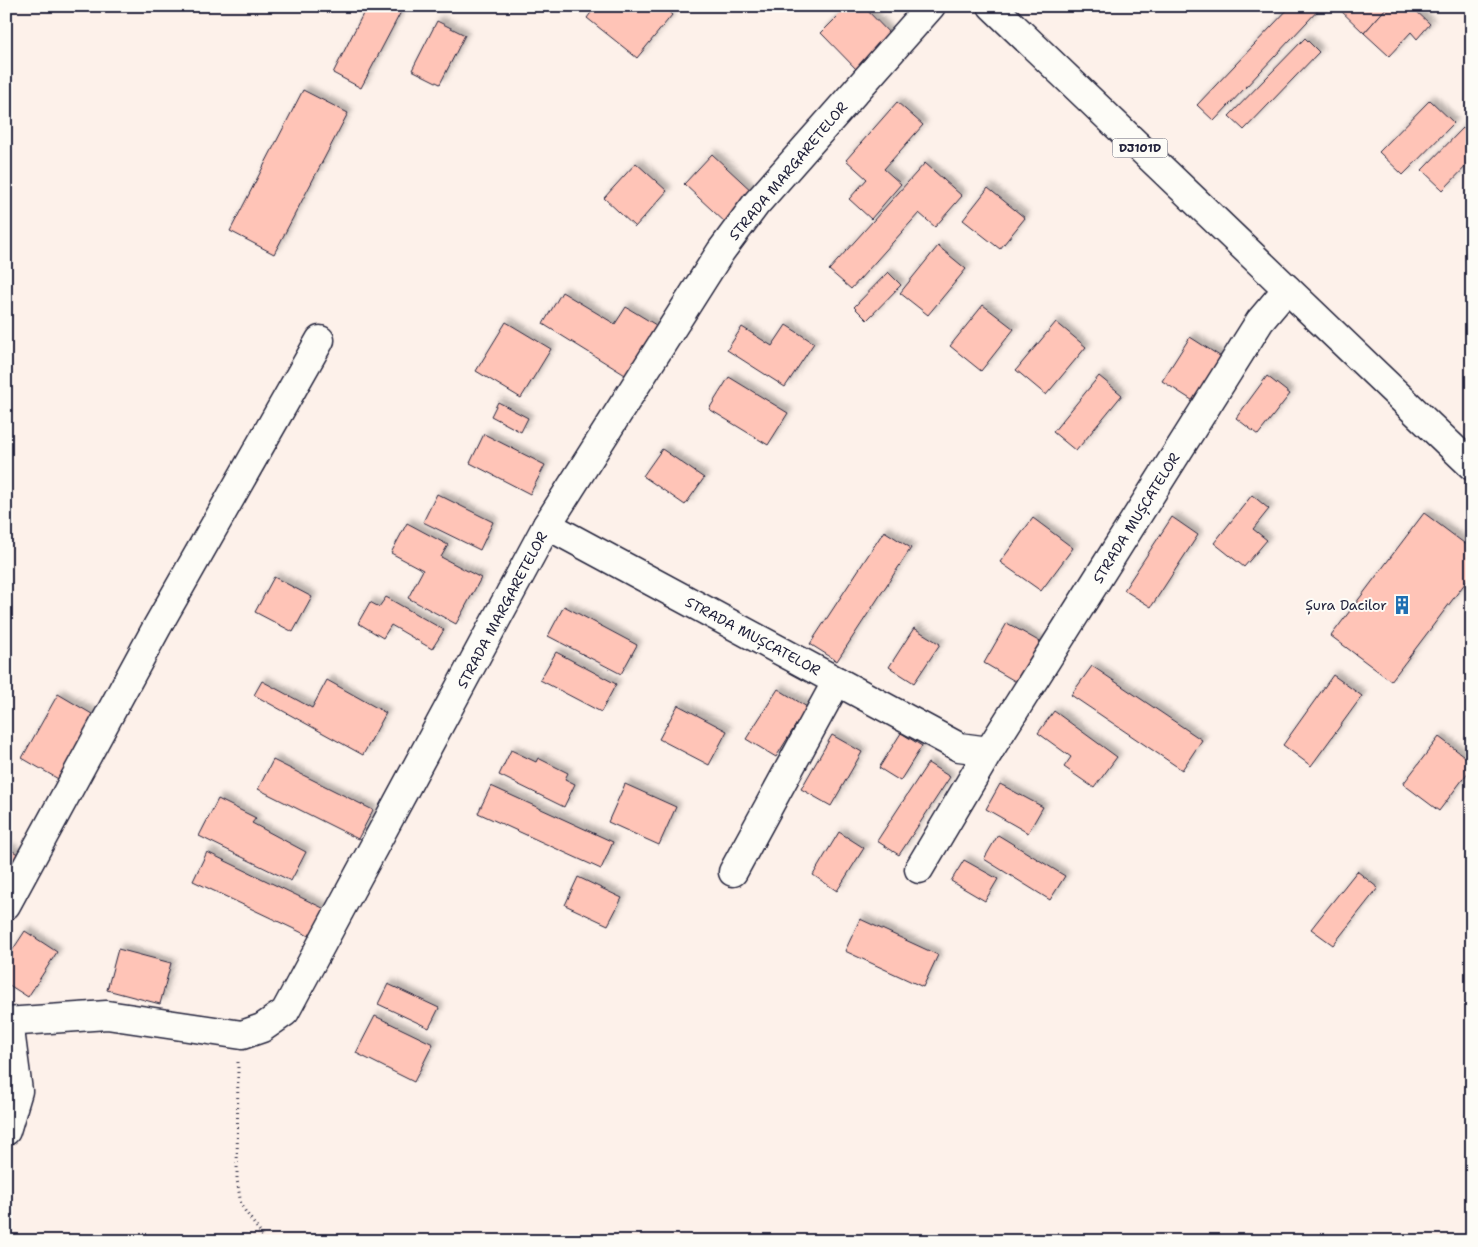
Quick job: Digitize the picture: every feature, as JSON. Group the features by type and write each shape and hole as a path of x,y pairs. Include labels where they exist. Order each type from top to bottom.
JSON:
{"street":[{"name":"STRADA MARGARETELOR","path":"7,1022 107,1015 242,1035 262,1028 285,1012 548,525 721,251 756,204 931,6"},
{"name":"DJ101D","path":"992,6 1472,466"},
{"name":"STRADA MUȘCATELOR","path":"919,868 989,750 1260,322 1287,289"},
{"path":"6,904 157,627 320,340"},
{"name":"STRADA MUȘCATELOR","path":"548,525 958,747 989,750"},
{"path":"732,872 837,681"},
{"path":"6,1131 18,1091 7,1022"}],"path":[{"path":"233,1034 239,1069 237,1179 241,1205 266,1241"}],"building":[{"path":"367,6 404,6 361,88 333,73"},
{"path":"596,6 662,6 672,15 637,58 587,18"},
{"path":"848,6 863,6 894,38 859,72 821,33"},
{"path":"1291,6 1322,6 1214,121 1197,105"},
{"path":"1338,6 1388,6 1364,33"},
{"path":"1388,6 1415,6 1413,8 1430,24 1417,39 1411,32 1389,56 1364,33"},
{"path":"437,21 465,35 440,84 412,70"},
{"path":"1305,38 1319,52 1244,130 1229,116"},
{"path":"303,90 348,113 274,254 230,231"},
{"path":"1430,100 1454,123 1403,175 1379,152"},
{"path":"897,102 923,125 884,169 901,184 871,219 849,199 867,179 846,160"},
{"path":"1463,128 1472,137 1472,160 1443,190 1422,170"},
{"path":"712,154 755,194 727,224 684,184"},
{"path":"636,163 667,191 635,227 604,198"},
{"path":"925,163 962,196 935,227 919,213 851,289 829,270"},
{"path":"988,188 1025,218 1000,249 963,220"},
{"path":"938,246 966,269 928,315 900,293"},
{"path":"888,272 901,285 867,320 854,307"},
{"path":"562,292 615,324 626,307 661,328 630,378 543,324"},
{"path":"983,305 1014,329 981,371 950,346"},
{"path":"506,322 551,349 521,398 476,371"},
{"path":"1056,322 1086,347 1046,395 1016,370"},
{"path":"786,325 814,343 785,387 727,350 742,327 772,346"},
{"path":"1190,337 1226,360 1198,404 1162,381"},
{"path":"1099,376 1122,395 1076,451 1053,432"},
{"path":"1267,376 1290,394 1258,435 1236,418"},
{"path":"729,377 788,413 768,445 709,409"},
{"path":"498,402 528,418 521,432 491,416"},
{"path":"484,434 545,465 530,494 470,463"},
{"path":"662,449 704,478 685,505 643,476"},
{"path":"437,494 493,522 480,550 423,522"},
{"path":"1252,495 1269,509 1253,529 1267,540 1244,567 1214,543"},
{"name":"Șura Dacilor","path":"1424,513 1472,549 1472,574 1391,681 1331,636"},
{"path":"1172,517 1198,535 1151,607 1124,590"},
{"path":"1033,518 1073,548 1041,591 1000,562"},
{"path":"407,523 448,545 441,557 481,578 456,624 408,598 423,570 391,553"},
{"path":"884,531 911,548 837,661 810,644"},
{"path":"274,577 312,597 293,632 255,612"},
{"path":"386,597 444,630 432,649 391,625 383,638 358,623 370,602 379,607"},
{"path":"564,606 637,645 621,674 548,636"},
{"path":"1007,623 1049,647 1025,687 984,663"},
{"path":"914,628 940,644 914,683 889,667"},
{"path":"556,652 616,684 601,712 540,680"},
{"path":"1092,666 1202,740 1182,770 1071,695"},
{"path":"1333,675 1362,696 1311,766 1283,745"},
{"path":"327,680 386,713 363,755 254,695 262,681 312,708"},
{"path":"778,689 807,707 776,757 746,739"},
{"path":"58,694 97,717 60,780 22,758"},
{"path":"678,705 727,731 709,765 659,739"},
{"path":"1054,711 1117,757 1094,788 1064,767 1071,757 1038,733"},
{"path":"901,733 922,746 900,781 879,768"},
{"path":"832,735 862,752 831,806 801,789"},
{"path":"1439,737 1472,762 1472,767 1439,811 1403,784"},
{"path":"511,750 536,762 538,758 568,773 565,779 575,784 564,807 499,775"},
{"path":"273,760 373,810 358,839 258,789"},
{"path":"928,763 950,777 899,855 877,841"},
{"path":"625,784 676,807 659,845 608,822"},
{"path":"1000,784 1043,807 1028,833 986,809"},
{"path":"491,786 613,842 601,869 478,813"},
{"path":"218,799 256,818 252,823 306,852 291,881 199,836"},
{"path":"839,832 864,848 837,891 813,875"},
{"path":"998,835 1065,876 1050,900 984,859"},
{"path":"6,847 21,856 6,878"},
{"path":"207,852 327,910 313,938 193,881"},
{"path":"964,860 998,879 985,901 951,881"},
{"path":"1357,871 1378,888 1333,945 1311,929"},
{"path":"578,877 622,898 608,925 565,905"},
{"path":"860,919 938,955 923,987 845,951"},
{"path":"25,931 57,952 28,997 6,983 6,960"},
{"path":"118,949 171,963 160,1004 107,990"},
{"path":"388,984 439,1008 429,1028 378,1004"},
{"path":"375,1016 433,1044 414,1082 356,1053"}],"place":[{"name":"Șura Dacilor","path":"1402,605"}]}
